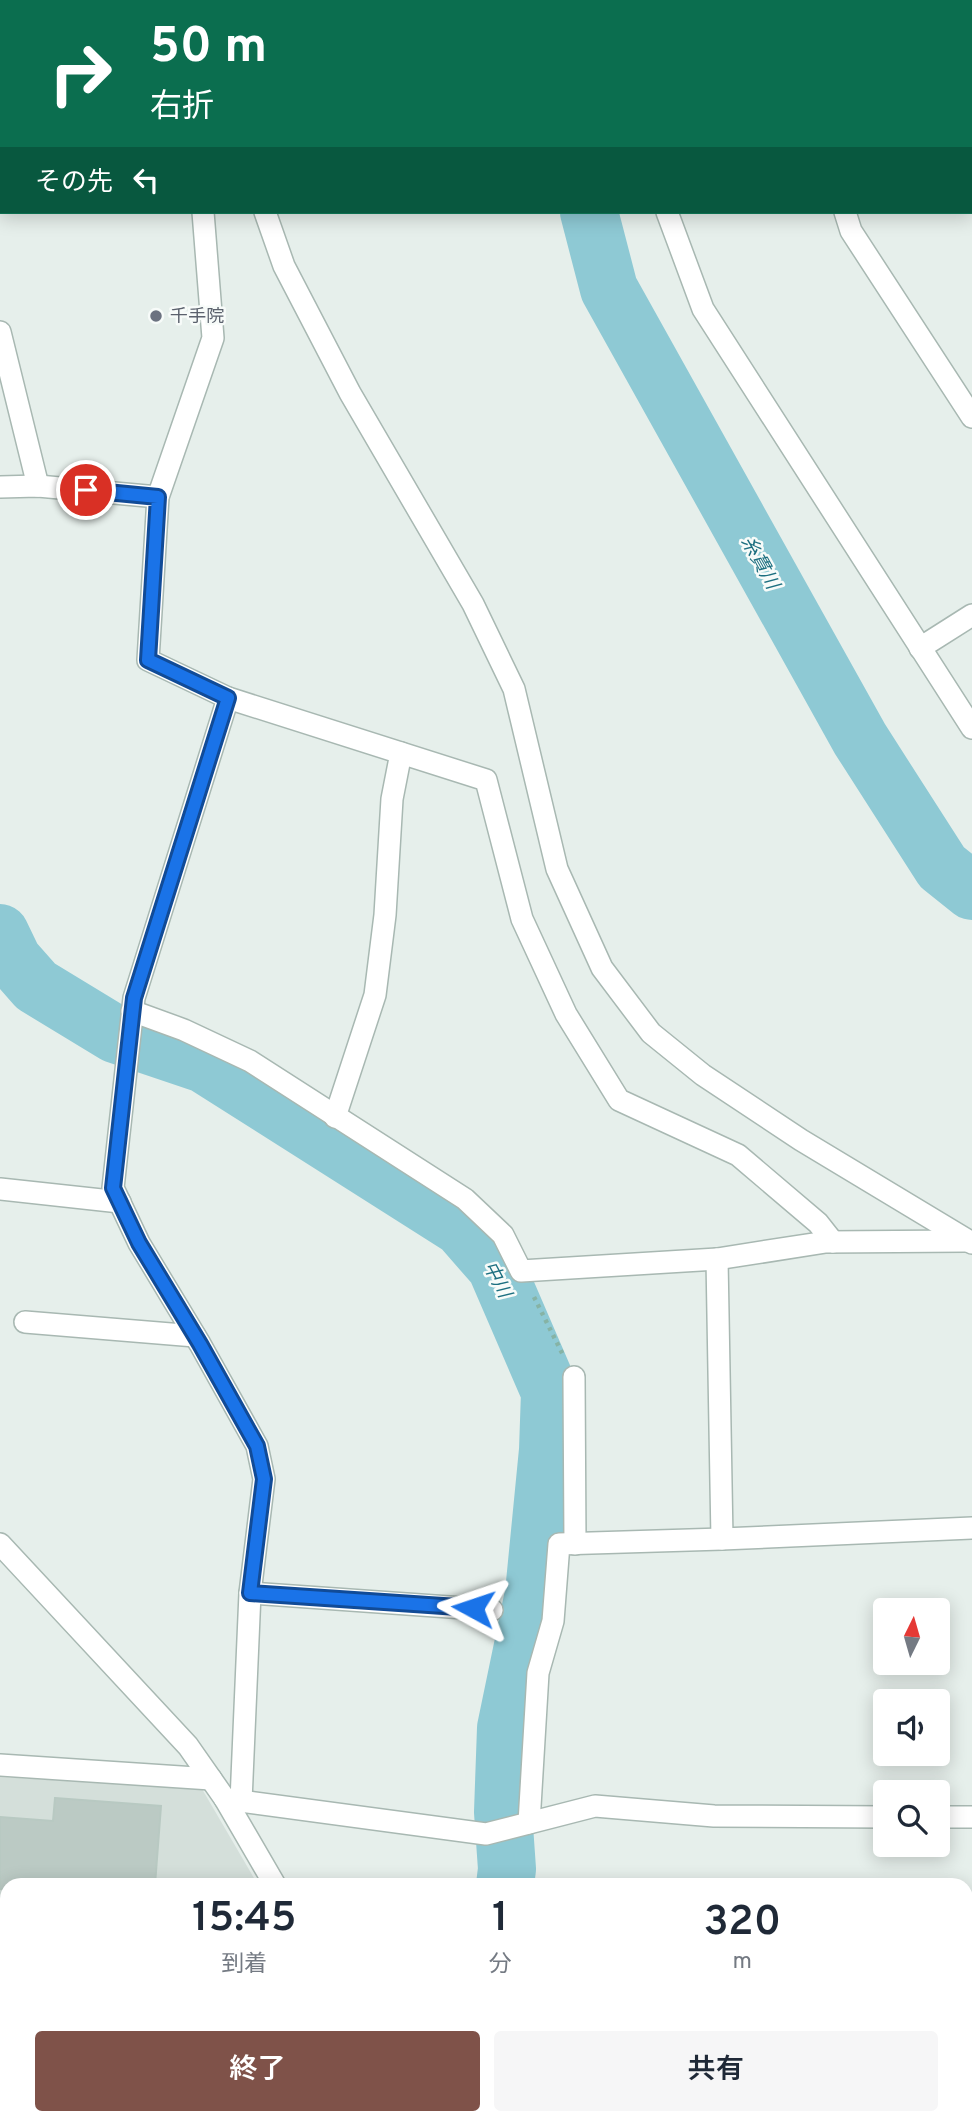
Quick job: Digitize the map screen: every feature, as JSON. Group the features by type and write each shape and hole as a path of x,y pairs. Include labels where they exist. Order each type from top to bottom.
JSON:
{"street":[{"path":"203,214 213,338 158,497 148,660 228,698 486,780 522,919 566,1014 619,1100 738,1155 818,1223 833,1242"},
{"path":"266,214 284,266 332,359 472,604 514,689 557,869 602,968 651,1033 703,1075 801,1140 970,1242"},
{"path":"668,214 703,309 972,729"},
{"path":"846,214 851,231 972,417"},
{"path":"0,332 38,486"},
{"path":"0,487 38,486 158,497"},
{"path":"920,648 972,615"},
{"path":"228,698 134,998 113,1188 139,1243 257,1446 264,1479 250,1593 233,1800"},
{"path":"335,1117 375,995 385,915 393,799 401,752"},
{"path":"132,1011 184,1030 250,1061 465,1199 503,1235 521,1271 717,1259 833,1242 970,1242"},
{"path":"0,1189 120,1202"},
{"path":"717,1259 722,1539"},
{"path":"25,1322 195,1336"},
{"path":"574,1377 575,1544"},
{"path":"528,1823 538,1673 553,1621 559,1544 972,1528"},
{"path":"0,1544 179,1736 211,1779 233,1800 272,1878"},
{"path":"250,1593 492,1610"},
{"path":"0,1765 211,1779"},
{"path":"233,1800 486,1834 595,1806 714,1816 873,1817"},
{"path":"950,1817 972,1817"}],"path":[{"path":"521,1271 574,1377"}],"shaded area":[{"path":"0,1777 202,1789 254,1878 0,1878"}],"building":[{"path":"55,1798 161,1806 156,1878 0,1878 0,1817 53,1821"}],"waterway":[{"name":"糸貫川","path":"590,214 609,289 860,739 942,867 972,891"},
{"name":"中川","path":"0,933 13,960 36,986 115,1034 204,1064 461,1227 496,1267 550,1392 548,1450 534,1593 506,1728 503,1812 506,1878"}],"place":[{"name":"千手院","path":"156,316"}],"route":[{"path":"86,490 158,497 150,592 148,660 228,698 134,998 113,1188 139,1243 257,1446 264,1479 250,1593 473,1608"}]}
